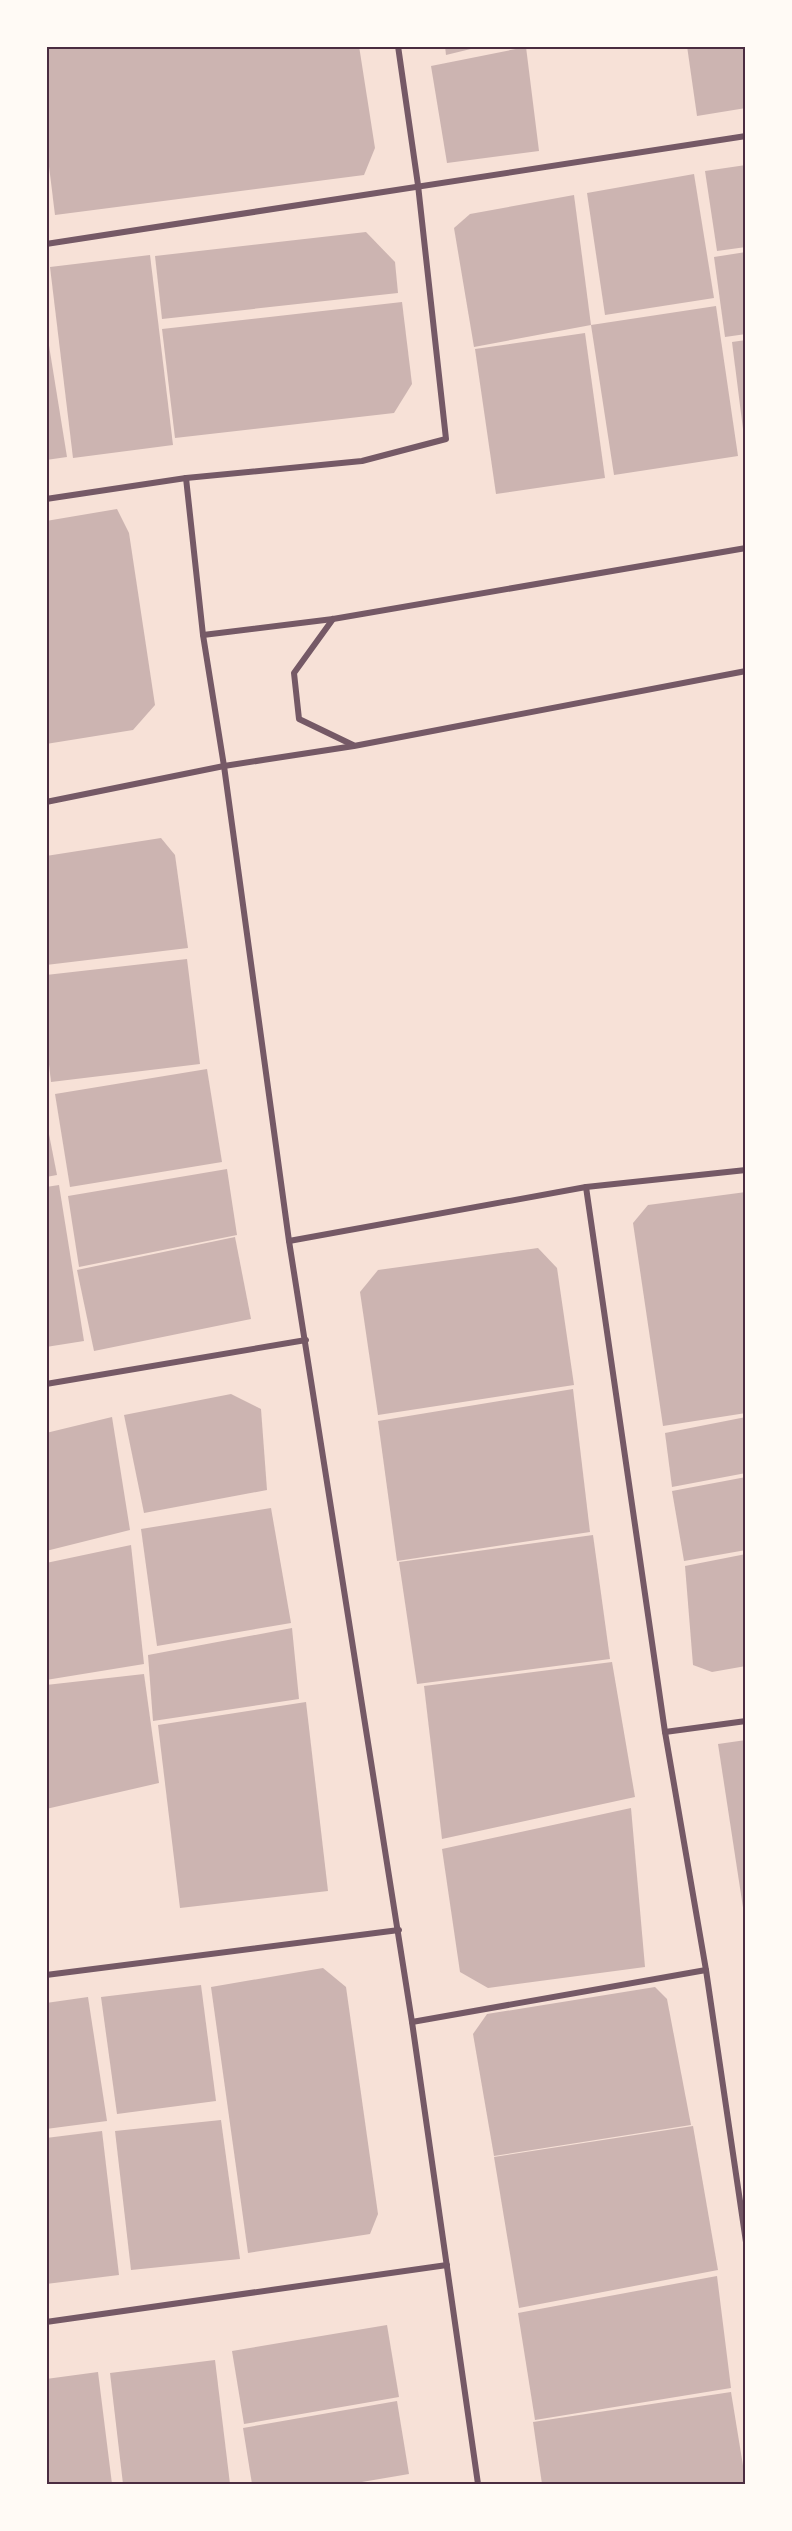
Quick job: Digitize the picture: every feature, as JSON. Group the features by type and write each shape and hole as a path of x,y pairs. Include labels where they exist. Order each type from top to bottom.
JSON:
{"street":[{"path":"46,499 186,478 362,461 446,439 418,185 398,46"},
{"path":"46,244 746,136"},
{"path":"186,478 203,635 224,766 289,1241 399,1930 478,2484"},
{"path":"203,635 333,619 746,548"},
{"path":"333,619 294,673 299,719 354,746"},
{"path":"46,802 224,766 354,746 746,671"},
{"path":"289,1241 586,1187 746,1170"},
{"path":"586,1187 665,1732 706,1970 746,2242"},
{"path":"46,1384 306,1340"},
{"path":"665,1732 746,1721"},
{"path":"46,1975 399,1930"},
{"path":"412,2022 706,1970"},
{"path":"46,2322 447,2265"}],"building":[{"path":"46,46 359,46 375,148 364,175 55,215 46,142"},
{"path":"445,46 479,46 479,47 446,55"},
{"path":"687,46 746,46 746,108 697,116"},
{"path":"526,47 539,151 447,163 431,66"},
{"path":"746,165 746,247 717,251 705,171"},
{"path":"694,174 714,298 605,315 587,193"},
{"path":"574,195 591,325 474,347 454,228 470,214"},
{"path":"366,232 395,262 398,293 162,319 155,256"},
{"path":"746,252 746,334 725,337 714,257"},
{"path":"150,255 173,445 73,458 50,267"},
{"path":"402,302 412,384 394,413 175,438 162,329"},
{"path":"716,306 738,456 614,475 591,325"},
{"path":"46,327 67,457 46,460"},
{"path":"585,333 605,478 496,494 475,349"},
{"path":"746,340 746,436 744,437 732,342"},
{"path":"117,509 129,533 155,705 133,730 46,744 46,521"},
{"path":"161,838 175,855 188,948 46,965 46,856"},
{"path":"187,959 200,1064 51,1082 46,1038 46,975"},
{"path":"207,1069 222,1162 70,1187 55,1094"},
{"path":"46,1119 57,1175 46,1177"},
{"path":"227,1169 237,1235 79,1267 68,1196"},
{"path":"59,1185 84,1341 46,1347 46,1187"},
{"path":"746,1192 746,1413 663,1426 633,1223 648,1205"},
{"path":"235,1237 251,1319 94,1351 77,1270"},
{"path":"538,1248 557,1268 574,1385 378,1415 360,1292 378,1270"},
{"path":"573,1389 590,1532 397,1561 378,1421"},
{"path":"231,1394 261,1409 267,1490 144,1513 124,1415"},
{"path":"112,1417 130,1530 46,1551 46,1433"},
{"path":"746,1417 746,1473 672,1487 665,1433"},
{"path":"746,1477 746,1550 684,1561 672,1491"},
{"path":"271,1508 291,1623 157,1646 141,1529"},
{"path":"593,1535 610,1659 417,1684 399,1562"},
{"path":"131,1545 144,1664 46,1680 46,1563"},
{"path":"746,1554 746,1666 712,1672 693,1665 685,1566"},
{"path":"292,1628 299,1699 153,1721 148,1655"},
{"path":"612,1662 635,1797 442,1839 424,1686"},
{"path":"144,1674 159,1783 46,1809 46,1685"},
{"path":"306,1702 328,1891 180,1908 158,1725"},
{"path":"746,1740 746,1914 744,1914 718,1744"},
{"path":"631,1808 645,1967 488,1988 460,1972 442,1849"},
{"path":"323,1968 346,1987 378,2214 370,2234 248,2253 211,1987"},
{"path":"201,1985 216,2101 117,2114 101,1997"},
{"path":"655,1987 667,1999 691,2125 494,2156 473,2034 487,2014"},
{"path":"88,1997 107,2121 46,2129 46,2003"},
{"path":"221,2120 240,2259 131,2270 115,2131"},
{"path":"693,2126 718,2270 519,2308 494,2157"},
{"path":"102,2131 119,2275 46,2284 46,2138"},
{"path":"717,2276 731,2388 535,2420 518,2313"},
{"path":"387,2325 399,2397 244,2424 232,2351"},
{"path":"215,2360 230,2484 123,2484 110,2373"},
{"path":"98,2372 112,2484 46,2484 46,2379"},
{"path":"731,2392 746,2484 542,2484 533,2422"},
{"path":"397,2401 409,2474 350,2484 252,2484 243,2428"}]}
